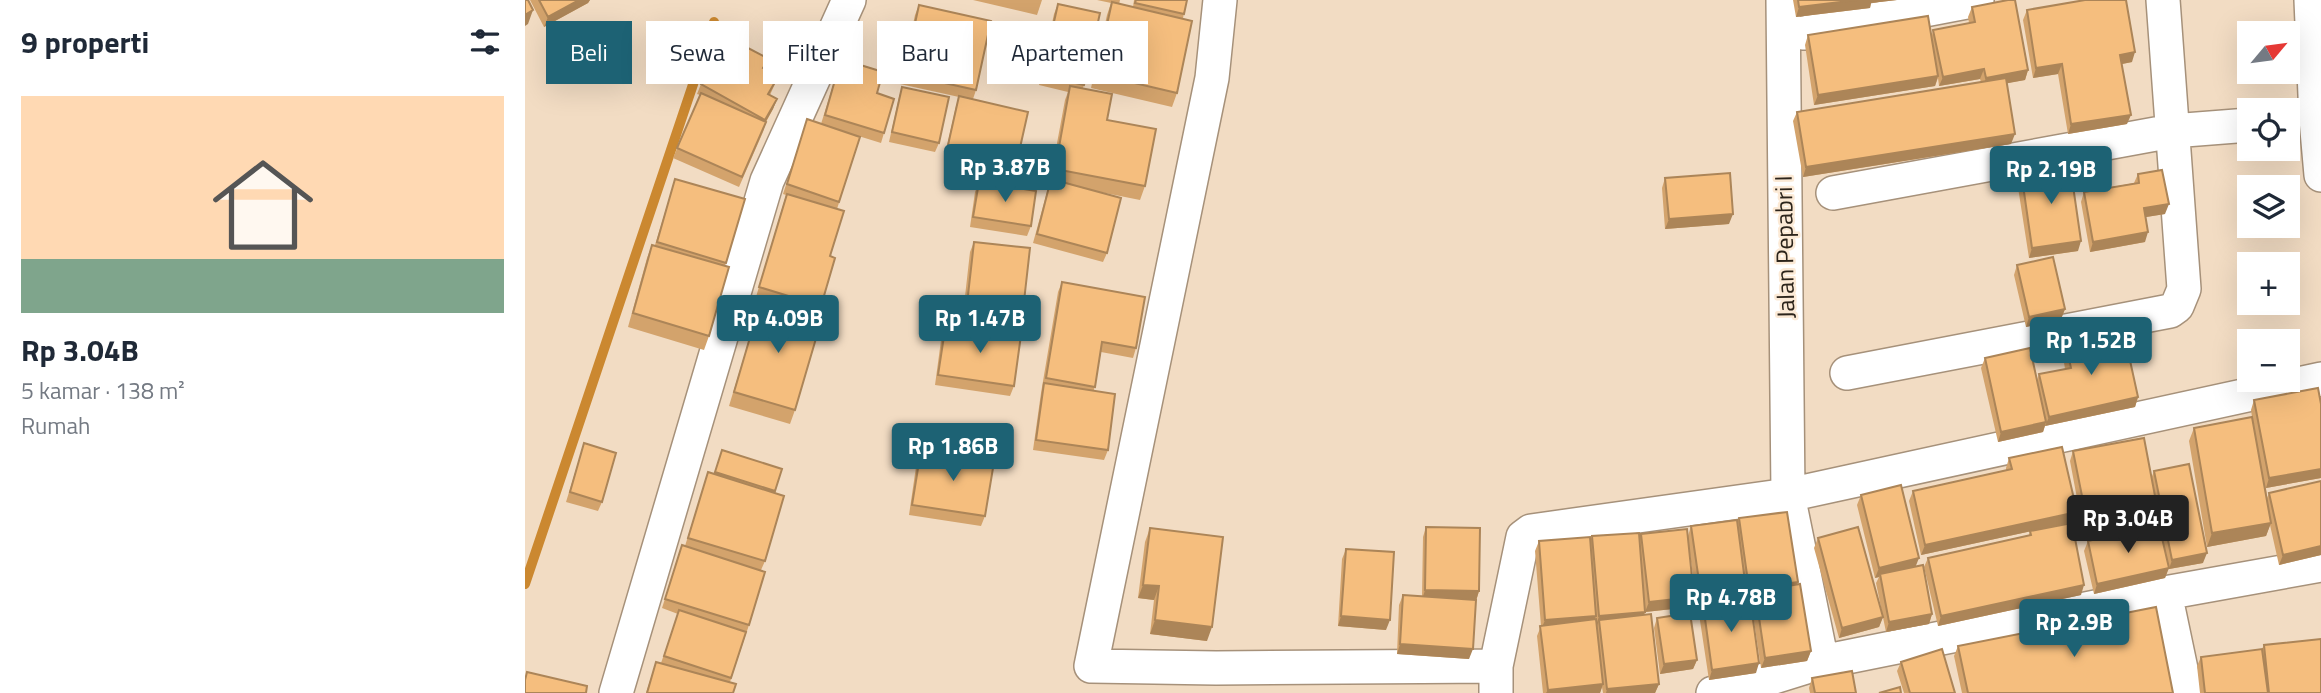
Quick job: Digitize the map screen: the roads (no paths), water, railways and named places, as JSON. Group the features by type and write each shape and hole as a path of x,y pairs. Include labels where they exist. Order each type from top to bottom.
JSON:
{"street":[{"path":"615,693 767,181 849,0"},
{"path":"1220,0 1212,78 1091,666 1496,679 1523,537 1531,531 1788,495 2321,379"},
{"name":"Jalan Pepabri I","path":"1783,0 1788,495 1822,662"},
{"path":"1804,33 1977,0"},
{"path":"1847,373 2170,311 2178,306 2184,289 2163,0"},
{"path":"2311,0 2302,120 2321,175"},
{"path":"1833,192 2172,131 2237,126"},
{"path":"1713,693 1728,691 1822,662 2165,593 2321,565"},
{"path":"2165,593 2186,693"}],"waterway":[{"path":"525,584 693,84"}]}
